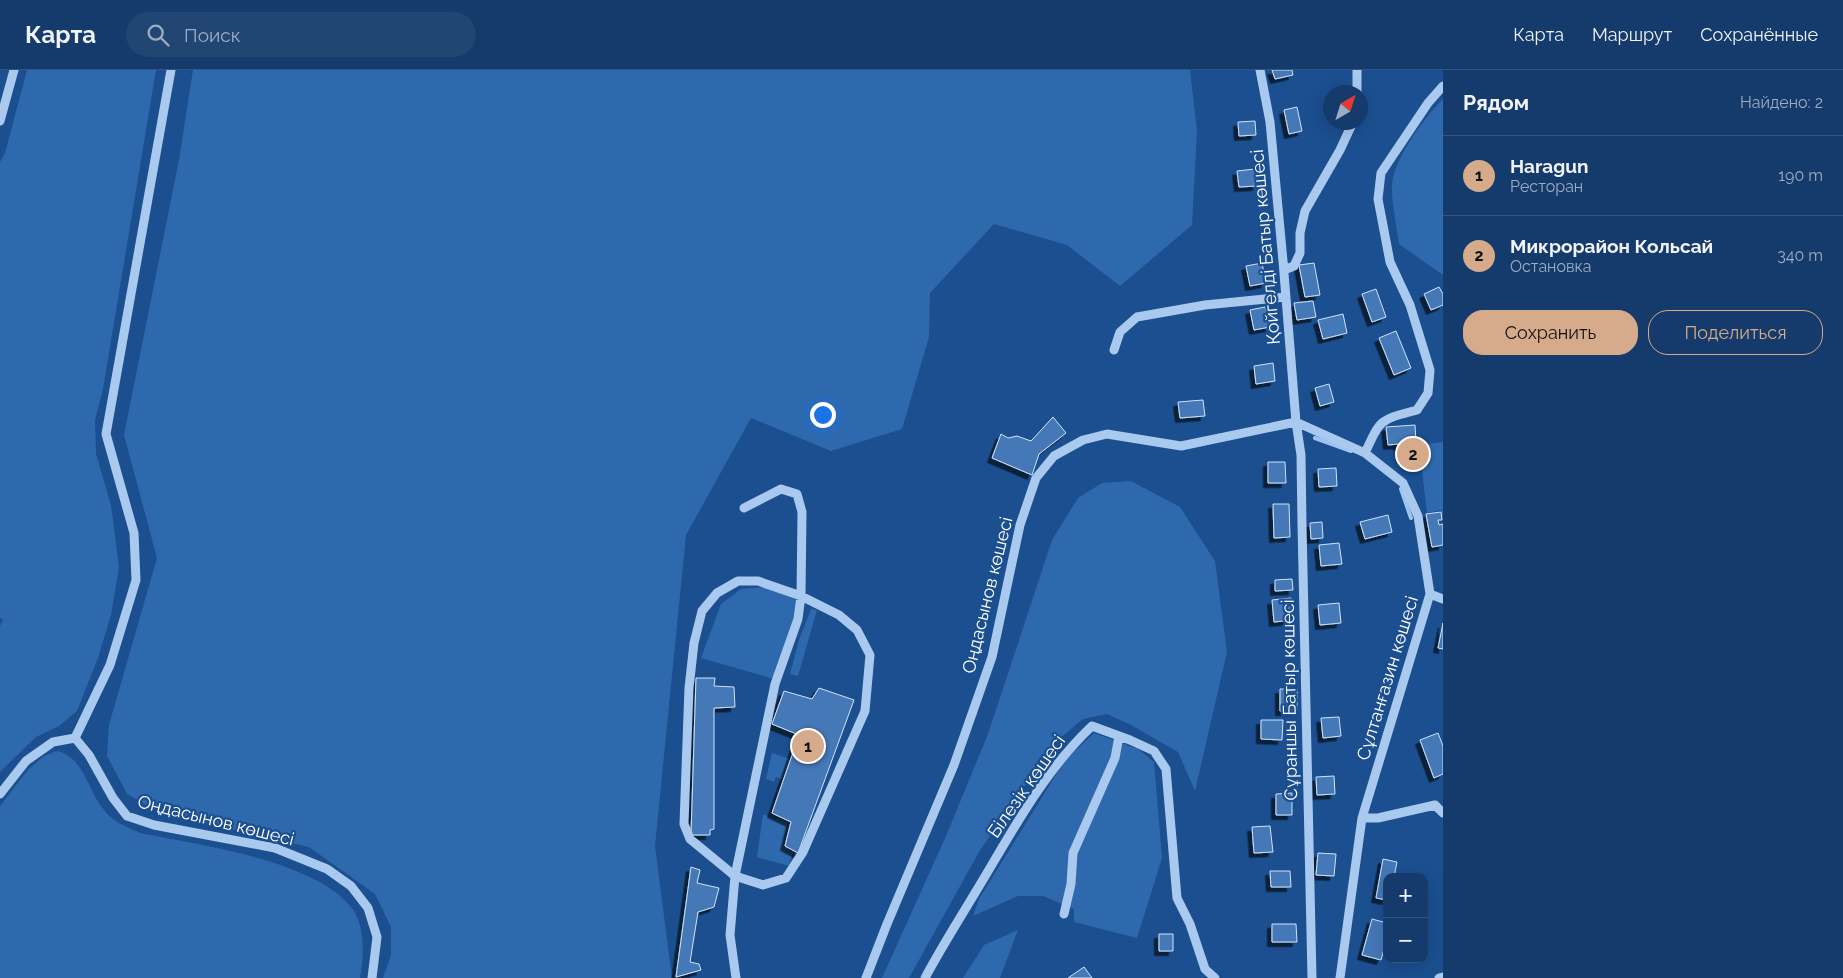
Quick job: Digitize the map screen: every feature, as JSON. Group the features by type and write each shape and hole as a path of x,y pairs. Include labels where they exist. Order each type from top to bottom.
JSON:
{"street":[{"path":"0,121 14,70"},
{"path":"0,794 26,761 53,742 75,738 110,665 136,580 134,533 106,434 172,70"},
{"name":"Қойгелді Батыр көшесі","path":"1260,70 1270,122 1296,422"},
{"path":"1357,70 1357,85"},
{"path":"1365,453 1376,428 1386,418 1417,410 1428,393 1430,370 1410,305 1390,262 1378,199 1381,174 1428,103 1443,86"},
{"path":"1284,270 1294,266 1300,253 1300,233 1305,210 1340,150 1349,130"},
{"path":"1114,350 1120,332 1137,317 1205,305 1286,297"},
{"name":"Оңдасынов көшесі","path":"866,978 954,765 992,656 1020,525 1036,478 1054,456 1083,440 1108,434 1181,446 1296,422"},
{"name":"Сұлтанғазин көшесі","path":"1296,422 1365,453 1403,483 1418,516 1430,594 1362,818 1340,978"},
{"name":"Сұраншы Батыр көшесі","path":"1296,422 1302,455 1312,978"},
{"path":"736,978 730,935 735,876 776,684 798,619 801,596 802,512 797,494 781,489 744,508"},
{"path":"738,581 758,581 801,596 839,615 857,630 870,655 865,711 803,852 786,878 763,885 735,876 690,839 684,824 689,688 694,643 702,610 717,593 738,581"},
{"path":"1430,594 1443,599"},
{"name":"Білезік көшесі","path":"925,978 1022,814 1072,744 1092,726 1154,751 1166,769 1177,898 1190,924 1205,969 1215,978"},
{"path":"1064,914 1071,884 1073,853 1115,758 1119,736"},
{"name":"Оңдасынов көшесі","path":"75,738 89,755 112,798 128,816 154,825 275,848 328,869 351,886 368,908 377,937 372,978"},
{"path":"1362,818 1378,818 1435,805 1443,813"},
{"path":"1439,978 1443,977"}],"shaded area":[{"path":"27,70 156,70 103,389 95,420 96,454 111,505 119,567 111,615 98,658 77,711 59,726 36,737 0,772 0,626 3,620 0,618 0,162 5,153"},
{"path":"193,70 1190,70 1197,131 1192,225 1120,286 1067,245 994,224 930,293 929,337 902,429 831,451 751,418 686,535 655,846 672,978 383,978 391,955 391,927 375,894 309,847 162,814 127,794 107,756 109,725 157,558 124,435 179,160"},
{"path":"1443,99 1443,275 1399,244 1392,185 1398,163 1411,139"},
{"path":"1443,442 1443,518 1441,510 1427,513 1419,445"},
{"path":"1131,481 1180,507 1215,561 1227,652 1195,791 1178,752 1131,725 1107,714 1083,719 1060,738 979,852 909,978 882,978 946,836 988,734 1052,540 1078,498 1102,483"},
{"path":"763,587 798,600 792,625 774,679 701,658 721,604 741,589"},
{"path":"811,609 817,610 798,676 790,674 799,640"},
{"path":"1094,733 1138,749 1154,762 1162,858 1137,938 1074,922 1074,909 1043,896 1018,896 973,916 979,899 1065,760"},
{"path":"57,751 66,754 80,767 104,810 112,818 125,826 140,833 256,857 314,879 337,893 358,918 362,935 363,953 360,978 0,978 0,806 28,770 44,756"},
{"path":"772,753 790,759 782,779 776,777 774,782 766,779"},
{"path":"763,814 788,823 783,846 793,852 789,866 757,857"},
{"path":"1018,930 1000,978 963,978 984,945"}],"building":[{"path":"1272,70 1292,70 1293,75 1275,79"},
{"path":"1297,107 1302,131 1289,134 1284,110"},
{"path":"1255,121 1256,135 1239,136 1238,122"},
{"path":"1255,169 1257,186 1239,187 1237,171"},
{"path":"1262,263 1266,283 1250,286 1246,266"},
{"path":"1314,263 1320,295 1305,297 1299,265"},
{"path":"1439,287 1443,294 1443,305 1431,310 1424,294"},
{"path":"1376,289 1386,317 1372,322 1362,294"},
{"path":"1313,301 1316,317 1297,320 1294,303"},
{"path":"1265,307 1270,327 1254,330 1250,310"},
{"path":"1343,314 1347,333 1323,339 1318,320"},
{"path":"1396,331 1411,368 1394,375 1379,338"},
{"path":"1273,363 1275,381 1256,384 1254,366"},
{"path":"1329,384 1334,402 1320,406 1315,388"},
{"path":"1203,400 1205,416 1180,418 1178,402"},
{"path":"1053,417 1066,433 1039,454 1032,475 992,458 1001,434 1008,438 1017,436 1031,441"},
{"path":"1415,425 1416,443 1404,444 1404,446 1398,446 1398,444 1388,445 1386,427"},
{"path":"1268,462 1285,462 1286,483 1268,483"},
{"path":"1336,468 1337,486 1319,487 1318,469"},
{"path":"1273,504 1289,504 1290,537 1274,538"},
{"path":"1441,512 1442,520 1438,520 1439,525 1443,524 1443,545 1432,547 1426,514"},
{"path":"1388,515 1392,532 1365,539 1360,522"},
{"path":"1322,522 1323,538 1311,539 1310,523"},
{"path":"1339,543 1342,564 1321,566 1319,545"},
{"path":"1292,579 1293,590 1275,591 1275,580"},
{"path":"1291,598 1293,620 1274,622 1272,600"},
{"path":"1339,603 1341,623 1320,625 1318,605"},
{"path":"1443,623 1443,649 1438,648"},
{"path":"696,678 715,678 714,686 734,687 735,707 714,708 714,829 710,830 710,835 691,835"},
{"path":"819,688 854,700 798,853 785,846 791,822 772,813 799,735 772,724 784,691 812,699"},
{"path":"1280,689 1297,689 1297,711 1280,711"},
{"path":"1339,717 1341,736 1323,738 1321,718"},
{"path":"1261,720 1283,720 1282,740 1261,739"},
{"path":"1438,733 1443,746 1443,774 1434,778 1420,740"},
{"path":"1334,776 1335,794 1317,795 1316,777"},
{"path":"1292,793 1292,815 1276,815 1276,794"},
{"path":"1270,826 1273,852 1254,853 1252,827"},
{"path":"1318,853 1336,854 1334,876 1316,875"},
{"path":"1383,859 1397,862 1395,873 1383,873 1383,899 1376,898"},
{"path":"691,867 700,870 697,883 719,888 714,907 698,912 690,962 699,964 701,970 676,977"},
{"path":"1270,871 1290,871 1291,887 1271,887"},
{"path":"1372,919 1383,922 1383,953 1381,960 1362,955"},
{"path":"1272,924 1296,924 1297,942 1272,942"},
{"path":"1159,934 1173,934 1173,951 1159,951"},
{"path":"1084,967 1092,978 1068,978"}],"waterway":[{"path":"1315,438 1351,451"},
{"path":"1401,489 1411,518"}],"place":[{"name":"Микрорайон Кольсай","path":"1413,454"},
{"name":"Haragun","path":"808,746"}]}
